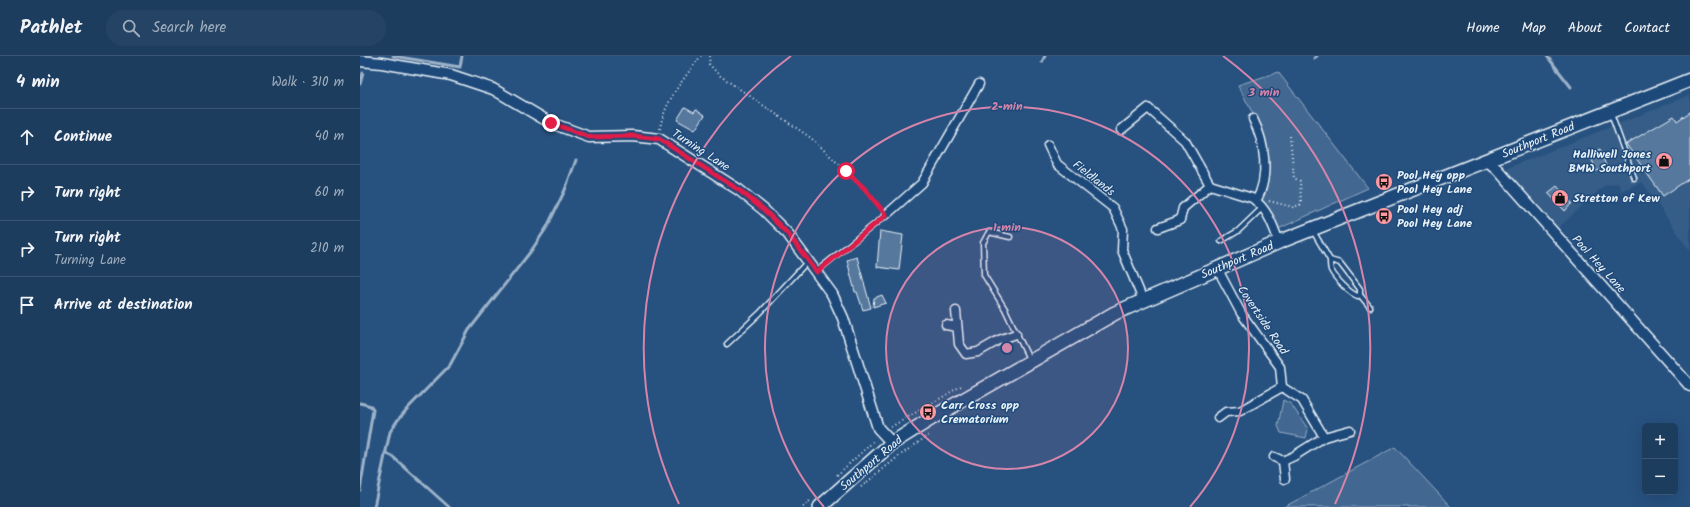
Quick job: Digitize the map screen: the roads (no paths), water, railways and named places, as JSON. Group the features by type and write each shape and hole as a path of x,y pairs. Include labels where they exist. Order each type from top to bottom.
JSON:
{"highway":[{"name":"Southport Road","path":"822,506 892,443 936,415 1115,313 1279,242 1690,80"}],"street":[{"name":"Turning Lane","path":"360,61 382,63 451,75 493,89 551,123 589,137 633,136 659,139 739,190 764,210 788,234 832,294 843,318 878,428 892,443"},
{"path":"886,215 922,183 979,84"},
{"path":"1121,130 1148,108 1185,141 1210,185 1252,198 1259,204 1268,217 1279,242"},
{"path":"1253,118 1258,129 1262,149 1265,178 1260,194 1259,204"},
{"name":"Fieldlands","path":"1048,145 1057,164 1113,208 1123,228 1122,250 1144,300"},
{"name":"Pool Hey Lane","path":"1486,160 1497,169 1690,386"},
{"path":"1158,228 1180,220 1183,208 1210,185"},
{"name":"Covertside Road","path":"1217,268 1241,313 1280,367 1282,386"},
{"path":"956,311 959,344 966,354 978,352 999,340 1016,334"},
{"path":"946,325 957,327"},
{"path":"1218,418 1226,412 1240,411 1282,386 1302,400 1324,437"},
{"path":"1274,457 1283,461 1294,456 1324,437 1350,430"},
{"path":"1283,461 1286,479"}],"lane":[{"path":"1611,111 1634,178"},
{"path":"1221,241 1238,231 1259,204"},
{"path":"817,272 886,215"},
{"path":"1312,229 1330,260 1331,270 1349,292 1355,295 1360,295"},
{"path":"1010,237 989,232 983,243 984,275 1004,309 1030,361"},
{"path":"726,344 760,313 808,260"},
{"path":"1330,260 1340,263 1360,290 1360,295 1370,307"}],"waterway":[{"path":"393,56 460,67 462,56"},
{"path":"1042,62 1045,56"},
{"path":"1547,56 1571,87"},
{"path":"360,84 363,73"},
{"path":"374,507 390,432 407,409 450,365 469,330 531,251 547,227 565,190 576,160"},
{"path":"360,403 371,406 373,410 360,490"},
{"path":"385,453 392,456 449,507"}],"place":[{"name":"Halliwell Jones BMW Southport","path":"1664,161"},
{"name":"Pool Hey opp Pool Hey Lane","path":"1384,182"},
{"name":"Stretton of Kew","path":"1560,198"},
{"name":"Pool Hey adj Pool Hey Lane","path":"1384,216"},
{"name":"Carr Cross opp Crematorium","path":"928,412"}]}
